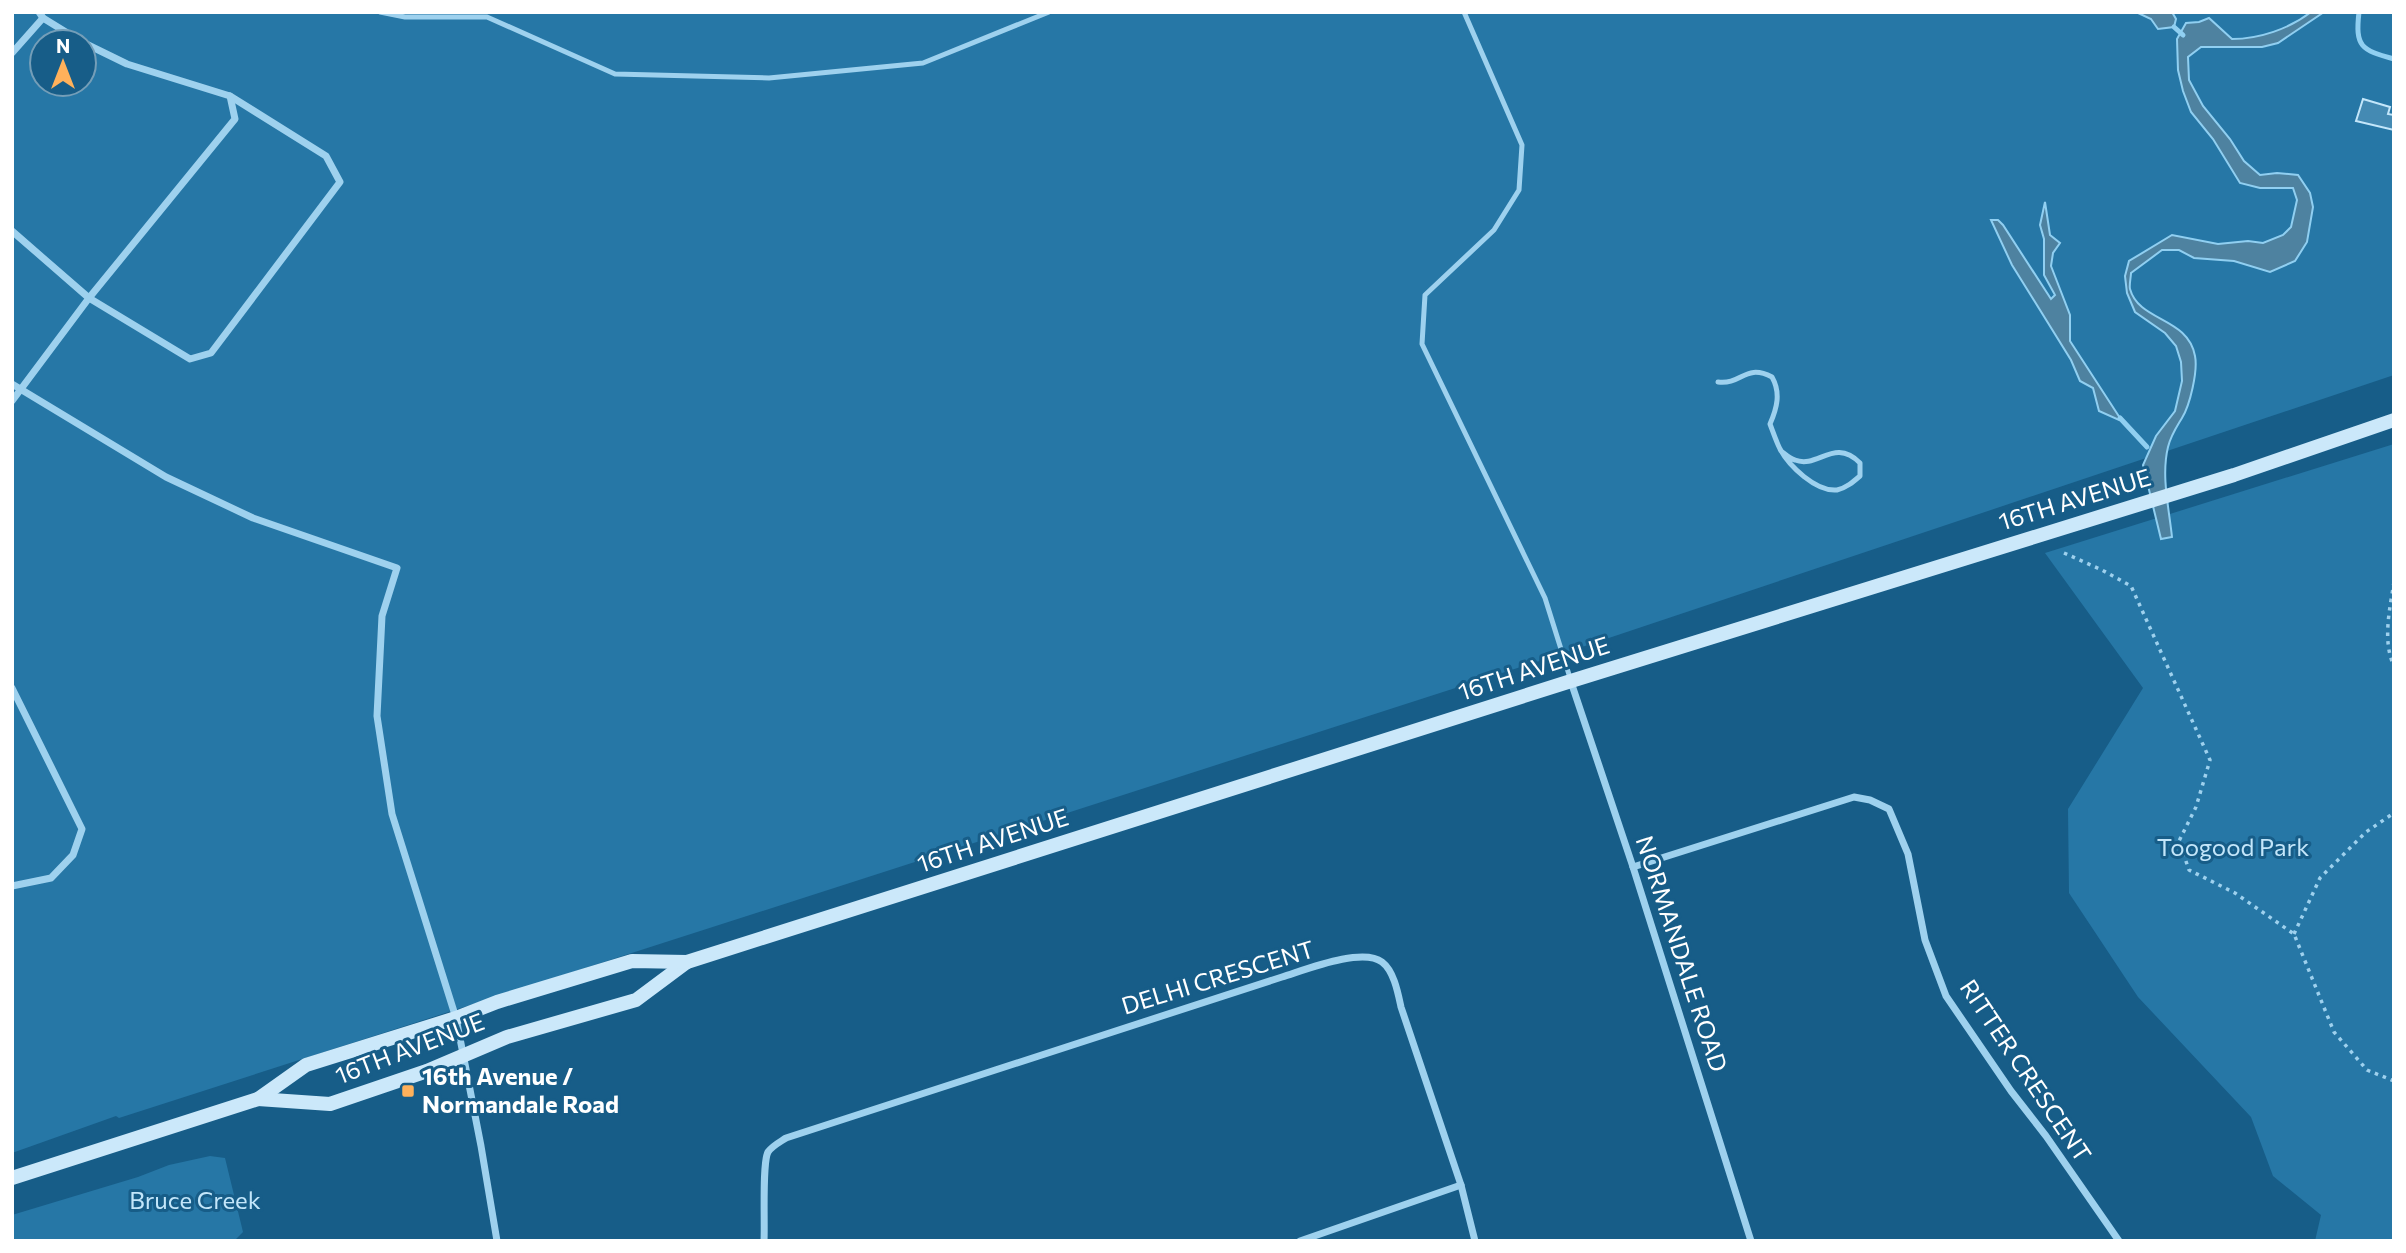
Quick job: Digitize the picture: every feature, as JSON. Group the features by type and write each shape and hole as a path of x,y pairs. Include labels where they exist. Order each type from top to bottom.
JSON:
{"main road":[{"name":"16TH AVENUE","path":"12,1178 258,1099 306,1065 456,1018 497,1002 632,961 687,962 1571,681 2197,486 2394,420"},
{"name":"16TH AVENUE","path":"258,1099 330,1104 427,1071 507,1037 636,1000 687,962"}],"street":[{"path":"12,53 41,15 61,28"},
{"path":"12,231 89,298 190,359 211,353 340,182 326,156 230,96 127,64 98,50"},
{"path":"12,401 89,298 235,119 230,96"},
{"path":"12,384 166,477 240,512 397,568 382,615 377,716 392,814 456,1018 496,1241"},
{"name":"NORMANDALE ROAD","path":"1571,681 1633,867 1751,1241"},
{"path":"12,688 82,829 73,855 51,878 12,886"},
{"name":"RITTER CRESCENT","path":"1633,867 1854,797 1870,800 1889,809 1908,854 1925,940 1946,996 2119,1241"},
{"name":"DELHI CRESCENT","path":"765,1241 766,1185 763,1168 769,1149 786,1138 1282,977 1366,956 1382,962 1390,973 1461,1185"},
{"path":"1300,1241 1461,1185 1475,1241"}],"lane":[{"path":"380,12 405,17 487,17 615,74 769,78 923,63 1049,12"},
{"path":"1464,12 1522,145 1519,190 1494,230 1425,295 1422,344 1545,598 1571,681"},
{"path":"1718,382 1728,383 1746,373 1760,371 1772,377 1778,393 1770,424 1781,451 1797,471 1822,488 1836,490 1860,476 1860,463 1852,455 1840,452 1808,461 1796,461 1781,451"}],"path":[{"path":"2064,553 2130,586 2210,760 2196,807 2179,841 2189,870 2235,893 2294,934 2334,1032 2367,1070 2394,1081"},
{"path":"2394,582 2388,631 2389,656 2394,666"},
{"path":"2294,934 2320,878 2366,832 2394,813"}],"green space":[{"path":"12,12 2394,12 2394,375 1555,656 119,1118 116,1116 12,1153"},
{"name":"Toogood Park","path":"2394,444 2394,1241 2315,1241 2321,1215 2273,1176 2251,1117 2138,997 2069,893 2068,809 2143,688 2045,553"},
{"name":"Bruce Creek","path":"210,1156 225,1158 243,1232 234,1241 12,1241 12,1215 169,1165"}],"shaded area":[{"path":"2136,12 2172,12 2176,19 2174,27 2158,29 2151,19"},
{"path":"2311,12 2324,12 2278,43 2262,47 2201,47 2188,57 2189,80 2203,106 2244,161 2260,175 2298,175 2310,193 2313,207 2307,242 2295,261 2270,272 2234,261 2194,258 2179,250 2162,250 2131,273 2130,289 2135,300 2183,334 2191,343 2195,356 2190,397 2171,439 2166,458 2166,492 2172,537 2161,539 2143,465 2156,436 2175,411 2182,381 2181,362 2176,346 2165,333 2135,312 2127,293 2125,276 2129,261 2172,235 2218,244 2248,241 2263,243 2283,235 2291,227 2297,200 2293,188 2260,188 2240,183 2213,139 2191,112 2178,70 2177,39 2186,23 2209,18 2232,39 2242,39 2283,28"},
{"path":"2045,202 2050,235 2060,243 2053,253 2051,266 2070,315 2070,341 2119,420 2099,411 2093,388 2080,381 2071,360 2012,265 1991,220 1998,220 2003,225 2051,299 2055,295 2044,275 2044,239 2040,225"}],"building":[{"path":"2363,99 2390,107 2388,114 2394,115 2394,130 2356,121"}],"waterway":[{"path":"2359,12 2358,33 2363,45 2374,53 2394,59"},
{"path":"2174,27 2183,35"},
{"path":"2120,418 2147,447"}],"place":[{"name":"16th Avenue / Normandale Road","path":"408,1091"}]}
